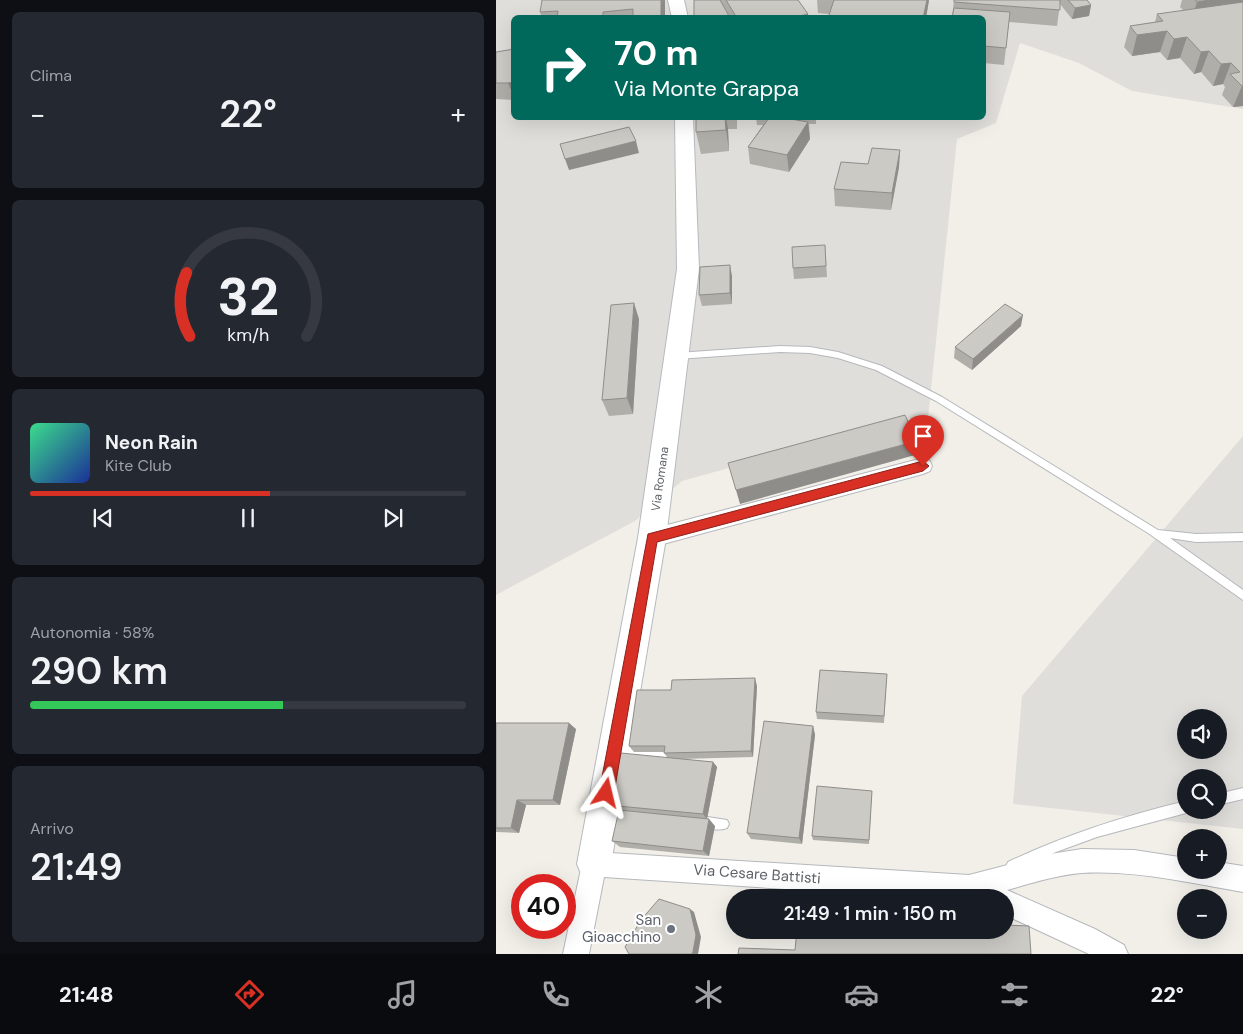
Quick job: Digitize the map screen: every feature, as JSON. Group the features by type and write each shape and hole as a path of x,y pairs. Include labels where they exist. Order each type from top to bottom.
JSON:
{"street":[{"path":"676,0 679,15"},
{"name":"Via Romana","path":"576,954 594,864 608,812 613,756 652,538 689,257 684,120"},
{"path":"652,538 923,466"},
{"path":"613,756 666,757"},
{"name":"Via Cesare Battisti","path":"594,864 969,888 1050,866 1082,861 1134,862 1177,868"},
{"name":"Via Cesare Battisti","path":"1227,876 1243,879"},
{"path":"1014,906 1086,938 1115,954"}],"lane":[{"path":"676,356 810,350 838,355 879,368 939,399 1151,530 1243,596"},
{"path":"1151,530 1190,538 1243,537"},
{"path":"1227,797 1243,793"},
{"path":"969,888 1069,840 1111,826 1177,809"},
{"path":"686,820 723,824"}],"shaded area":[{"path":"496,0 1243,0 1243,109 1132,91 1079,63 1020,43 996,123 957,139 923,466 910,418 682,481 635,521 496,595"},
{"path":"1243,436 1243,829 1013,804 1022,696"}],"building":[{"path":"542,0 661,0 661,15 633,15 633,9 603,12 603,15 557,15 558,11 540,12"},
{"path":"694,0 720,0 728,15 694,15"},
{"path":"726,0 798,0 808,14 804,15 735,15"},
{"path":"834,0 927,0 924,15 829,15"},
{"path":"954,0 1060,0 1060,10 954,2"},
{"path":"1068,0 1087,0 1091,5 1075,8"},
{"path":"1243,2 1243,86 1230,74 1240,72 1231,63 1221,64 1209,51 1201,52 1187,37 1174,39 1167,31 1137,35 1130,26 1163,21 1157,14"},
{"path":"954,8 1010,12 1006,48 986,46 986,15 953,15"},
{"path":"511,50 511,82 496,83 496,52"},
{"path":"696,120 725,120 726,130 696,132"},
{"path":"768,120 808,122 787,155 748,147"},
{"path":"629,127 636,141 565,159 560,144"},
{"path":"872,148 900,150 892,193 834,189 841,162 868,164"},
{"path":"825,245 826,266 793,268 792,247"},
{"path":"730,265 730,293 699,295 700,267"},
{"path":"634,303 627,398 602,400 611,305"},
{"path":"1005,304 1023,315 973,359 955,347"},
{"path":"905,415 917,441 736,490 728,463"},
{"path":"820,670 887,674 884,716 816,712"},
{"path":"755,678 751,751 664,753 665,746 629,746 637,690 671,690 672,680"},
{"path":"764,721 813,726 799,838 747,833"},
{"path":"496,723 569,723 553,800 517,800 511,828 496,828"},
{"path":"621,753 713,762 703,814 607,805"},
{"path":"817,786 872,791 869,840 812,836"},
{"path":"619,810 709,819 703,851 612,841"},
{"name":"San Gioacchino","path":"659,899 690,909 696,935 692,954 629,954 625,947 641,920"},
{"path":"1014,925 1029,926 1031,954 738,954 739,948 795,950 796,939 1014,939"}],"place":[{"name":"San Gioacchino","path":"671,929"}],"route":[{"path":"606,793 652,538 923,466"}]}
